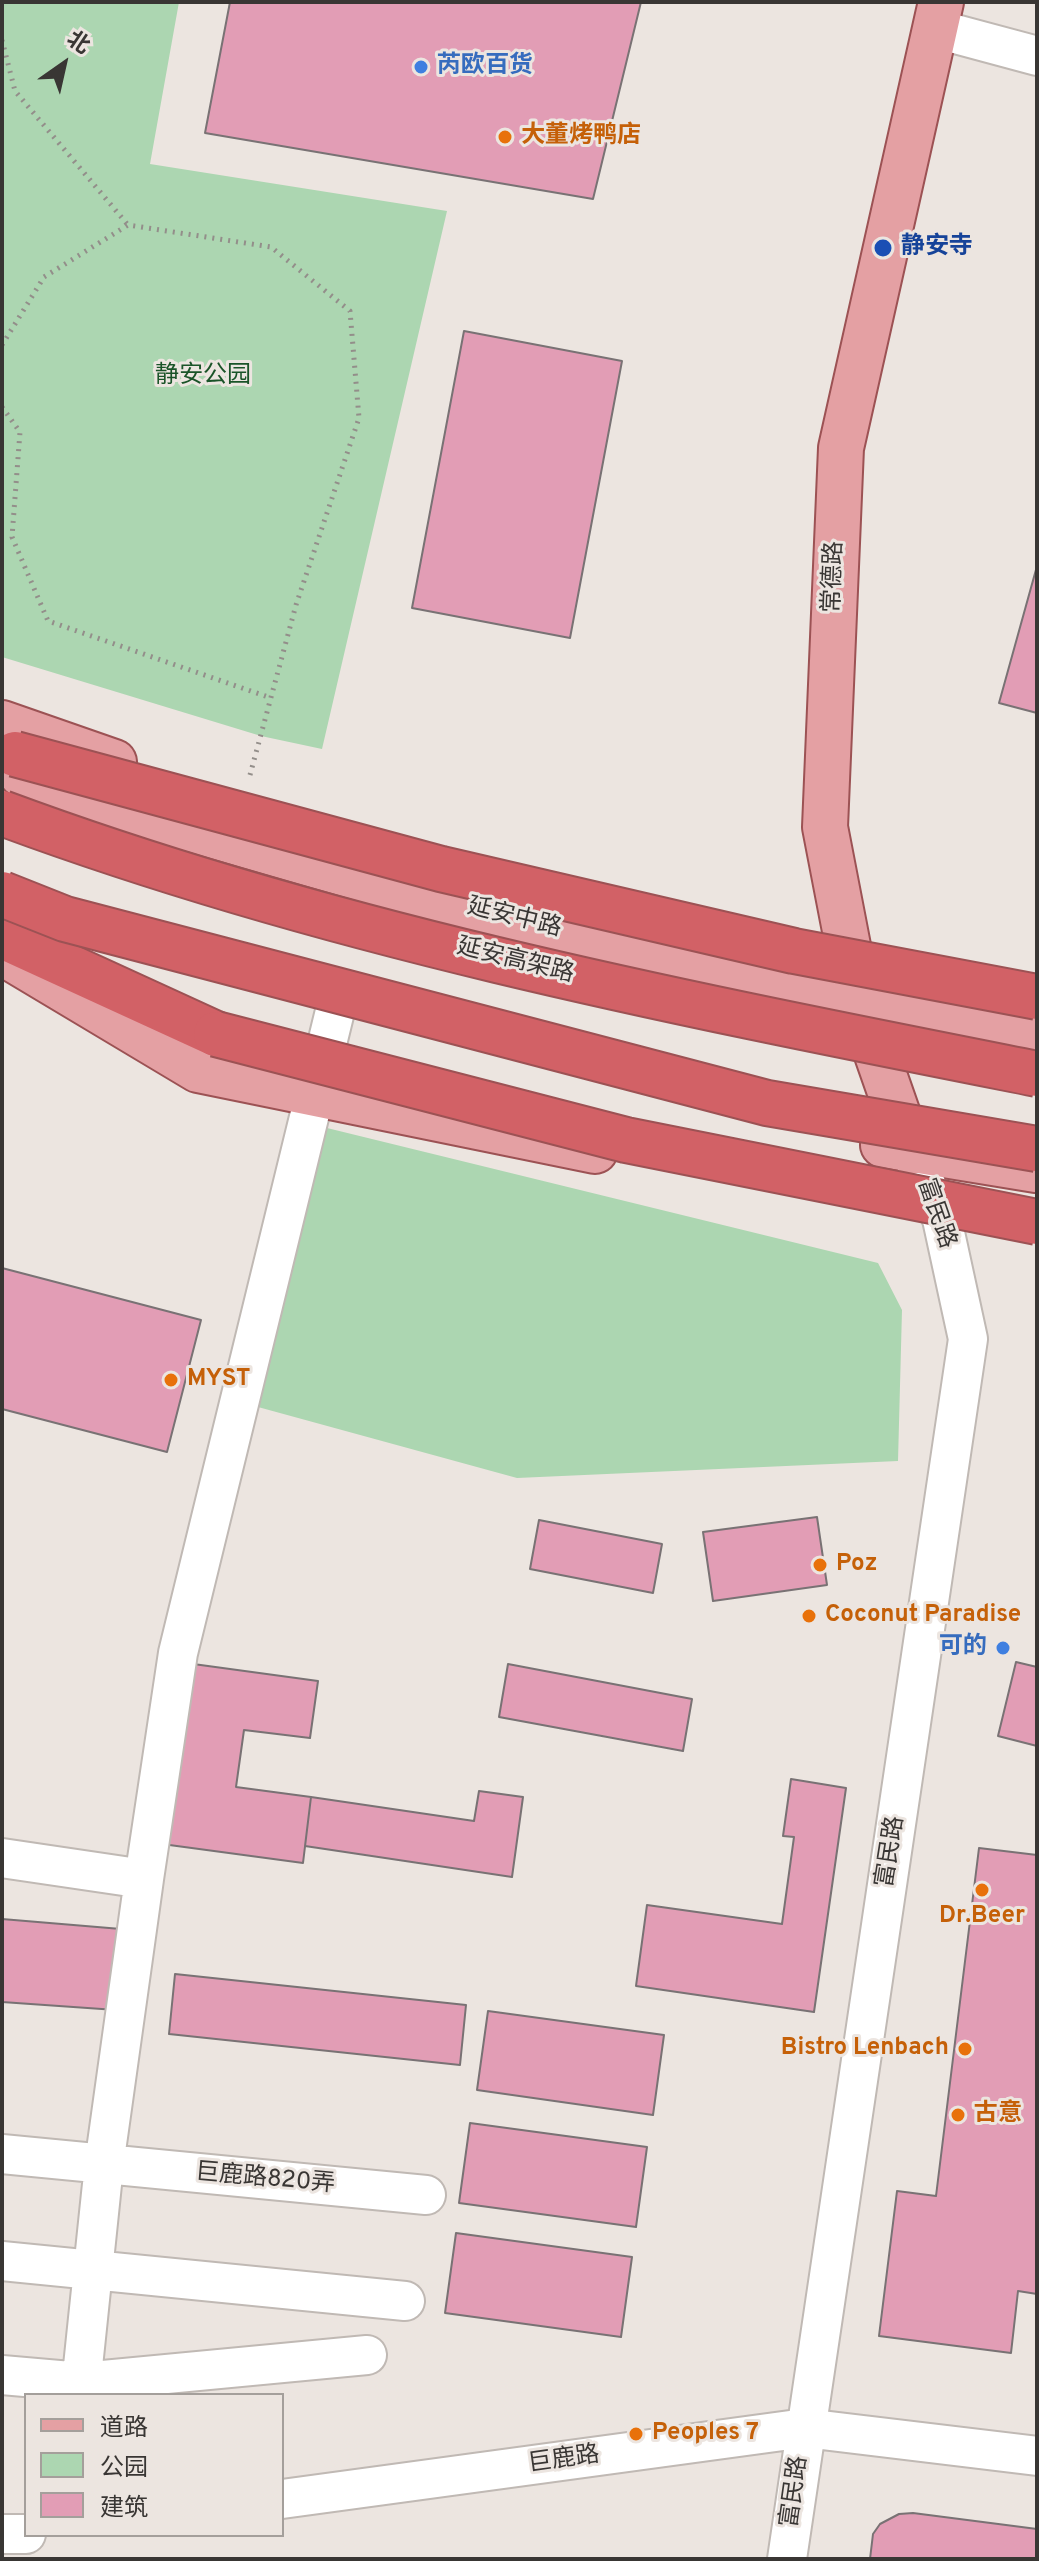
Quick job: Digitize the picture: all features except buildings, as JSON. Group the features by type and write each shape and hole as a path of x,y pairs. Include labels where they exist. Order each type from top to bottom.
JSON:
{"highway":[{"path":"5,749 441,869 794,951 1037,997"},
{"name":"延安高架路","path":"2,813 86,845 310,911 675,1003 1037,1074"},
{"path":"2,894 65,919 767,1103 1037,1149"},
{"path":"2,936 216,1034 626,1140 1037,1222"}],"main road":[{"name":"常德路","path":"911,1152 859,1003 825,827 841,448 937,15"},
{"path":"5,749 242,807 498,863 850,954 1037,984"},
{"name":"延安中路","path":"5,749 121,809 425,897 859,1003 1037,1031"},
{"path":"2,917 335,1011 911,1152 1037,1170"},
{"path":"2,952 198,1070 942,1219 1037,1233"}],"street":[{"path":"937,15 1037,56"},
{"path":"81,2388 104,2165 178,1653 335,1011"},
{"name":"富民路","path":"787,2559 968,1339 942,1219 911,1152"},
{"path":"2,1858 144,1879"},
{"name":"巨鹿路820弄","path":"2,2154 426,2195"},
{"path":"2,2261 405,2301"},
{"path":"2,2375 81,2388 367,2355"},
{"name":"巨鹿路","path":"284,2499 805,2428 1037,2456"},
{"path":"2,2534 24,2534"}],"path":[{"path":"2,40 15,91 128,225"},
{"path":"2,345 44,277 128,225 271,247 350,311 359,418 296,605 242,807"},
{"path":"2,407 20,432 12,537 48,621 271,698"}],"green space":[{"name":"静安公园","path":"2,2 179,2 150,164 447,211 322,749 261,736 2,657"},
{"path":"327,1128 878,1263 902,1310 898,1461 517,1478 258,1407"}],"place":[{"name":"芮欧百货","path":"421,67"},
{"name":"大董烤鸭店","path":"505,137"},
{"name":"静安寺","path":"883,248"},
{"name":"MYST","path":"171,1380"},
{"name":"Poz","path":"820,1565"},
{"name":"Coconut Paradise","path":"809,1616"},
{"name":"可的","path":"1003,1648"},
{"name":"Dr.Beer","path":"982,1890"},
{"name":"Bistro Lenbach","path":"965,2049"},
{"name":"古意","path":"958,2115"},
{"name":"Peoples 7","path":"636,2434"}]}
